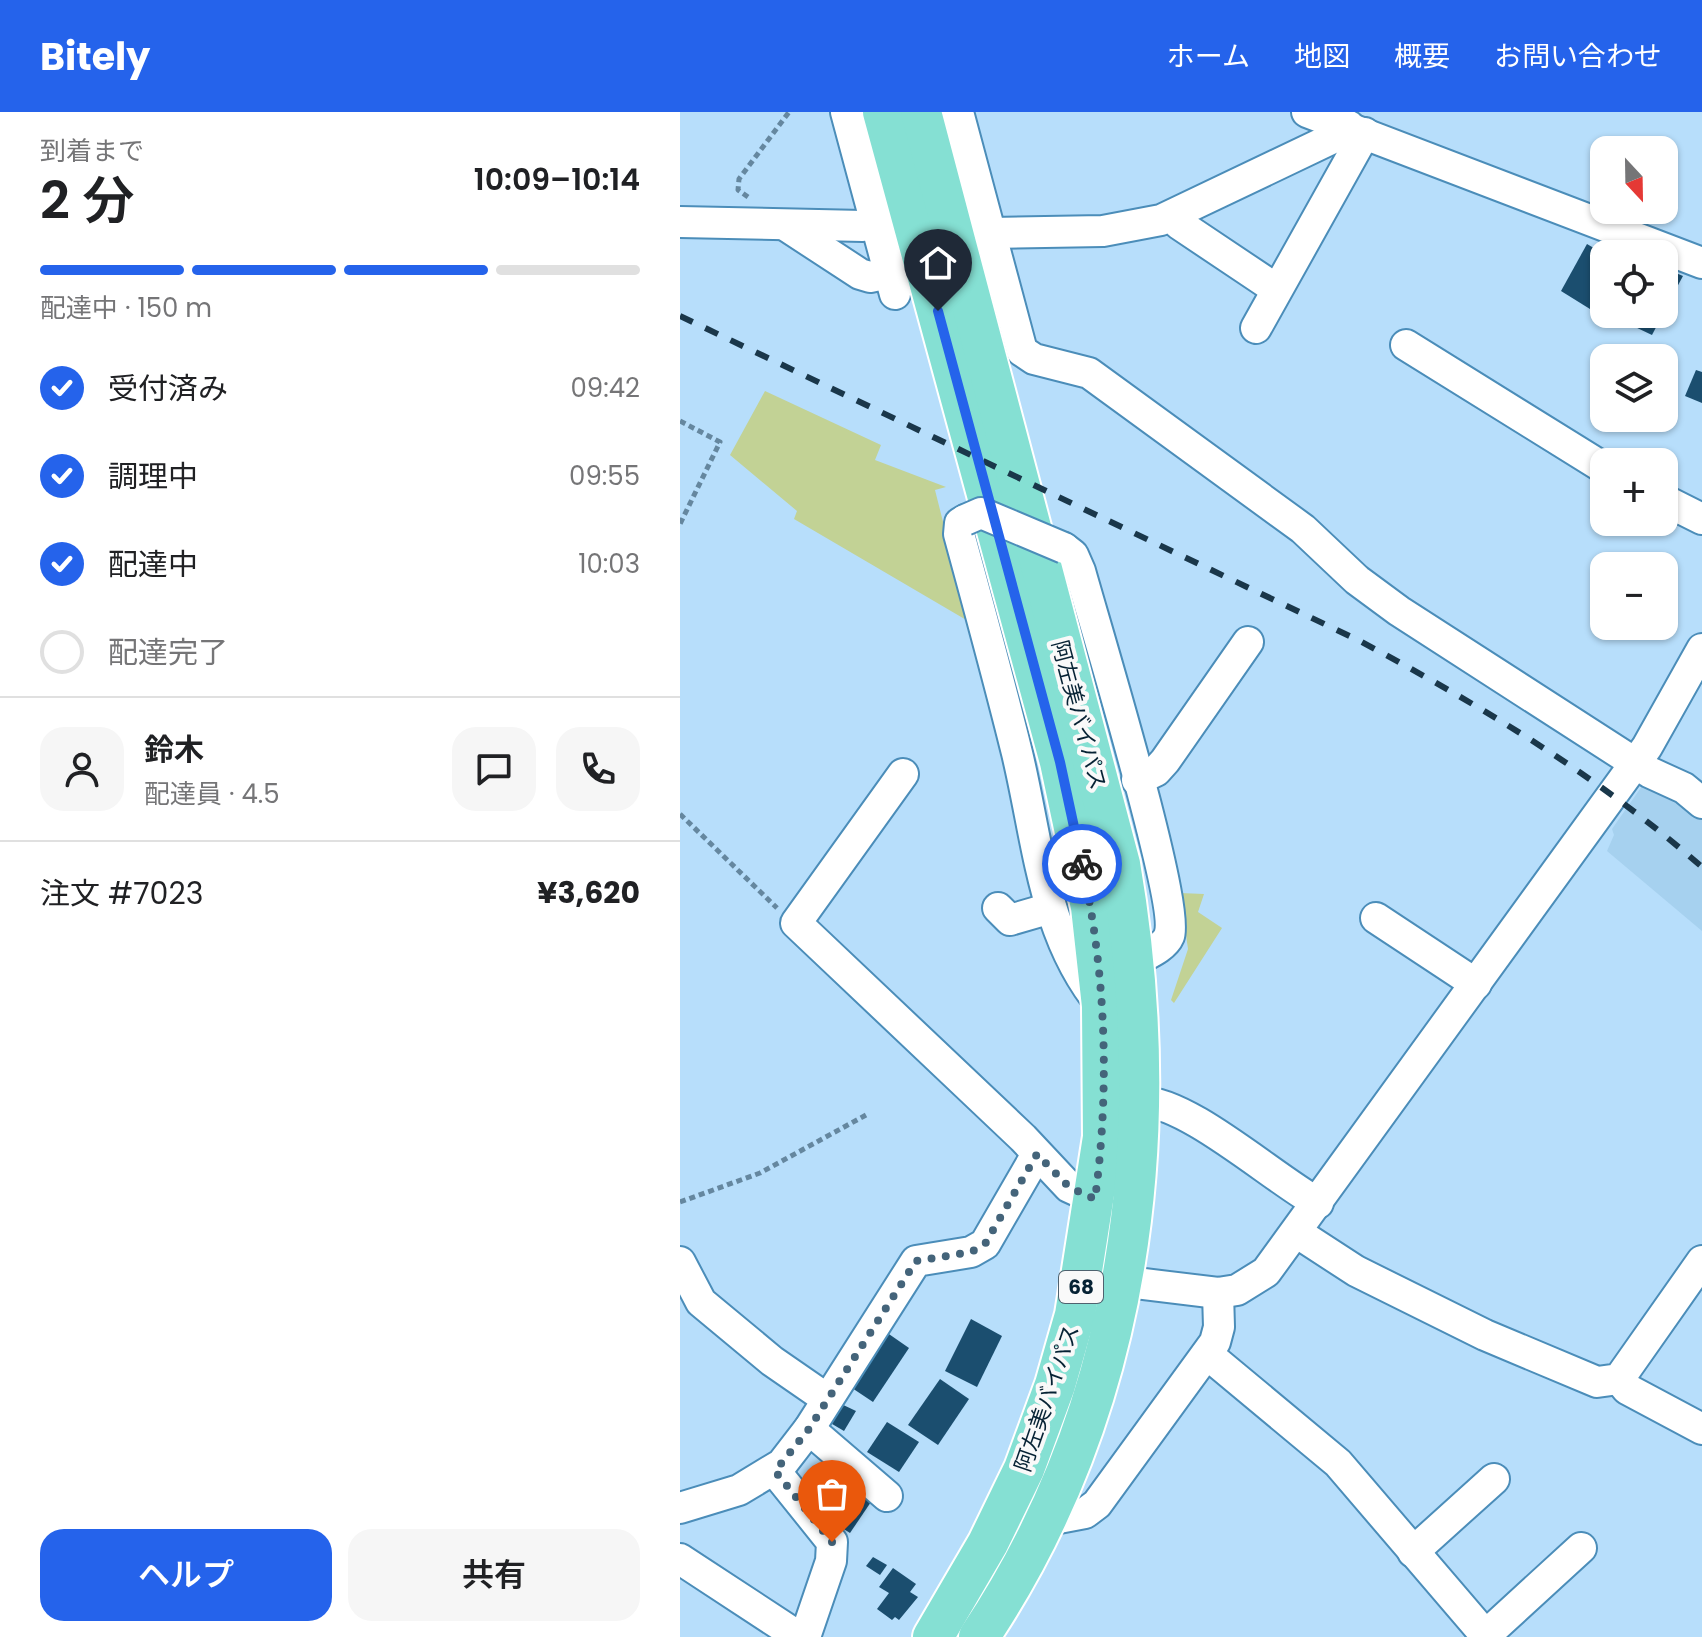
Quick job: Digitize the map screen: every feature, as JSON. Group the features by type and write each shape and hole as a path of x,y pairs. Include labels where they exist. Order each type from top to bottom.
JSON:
{"main road":[{"name":"阿左美バイパス","path":"883,112 1060,762 1091,907 1102,1006 1105,1107 1095,1199 1084,1276 1055,1385 1024,1469 988,1543 933,1637"},
{"name":"阿左美バイパス","path":"921,112 1120,864 1135,961 1141,1102 1123,1281 1090,1404 1043,1521 979,1637"}],"street":[{"path":"785,225 860,274 892,284 846,112"},
{"path":"958,112 1022,351 1034,359 1089,373 1303,529 1357,580 1399,611 1637,762 1684,788 1702,803"},
{"path":"1315,113 1702,263"},
{"path":"991,233 1103,231 1175,215 1357,129"},
{"path":"1256,328 1357,129"},
{"path":"1175,215 1179,224 1276,289"},
{"path":"680,222 863,226 875,223"},
{"path":"1406,345 1590,459"},
{"path":"1678,507 1702,519"},
{"path":"1102,1006 1068,956 1051,908 1017,752 959,534 960,523 981,513 1064,548 1073,555 1080,571 1165,876 1170,934 1165,942 1135,961"},
{"path":"1137,780 1156,771 1165,761 1248,642"},
{"path":"1084,1276 1218,1293 1237,1290 1255,1280 1318,1203 1637,762 1670,712 1702,649"},
{"path":"903,774 796,923 1069,1187 1095,1199"},
{"path":"998,908 1010,920 1051,908"},
{"path":"1376,918 1476,984"},
{"path":"1141,1102 1157,1101 1182,1113 1318,1203"},
{"path":"680,1508 739,1490 775,1471 809,1429 916,1261 971,1252 985,1244 1037,1154"},
{"path":"1296,1232 1356,1271 1485,1335 1597,1382 1619,1379 1702,1261"},
{"path":"680,1262 701,1302 772,1361 827,1399"},
{"path":"1043,1521 1085,1513 1097,1504 1207,1354 1219,1327 1218,1293"},
{"path":"1207,1354 1338,1463 1486,1636 1581,1548"},
{"path":"1619,1379 1627,1389 1702,1429"},
{"path":"809,1429 887,1496"},
{"path":"775,1471 832,1542 831,1561 805,1637"},
{"path":"1413,1552 1494,1479"},
{"path":"680,1559 799,1637"}],"path":[{"path":"738,190 739,179 789,112"},
{"path":"680,421 720,442 680,524"},
{"path":"680,814 702,839 796,923"},
{"path":"680,1202 760,1173 866,1115"}],"shaded area":[{"path":"1647,779 1702,812 1702,931 1607,851 1614,835 1612,829"}],"green space":[{"path":"765,391 881,445 875,460 946,487 935,490 968,621 794,519 797,511 730,455"},
{"path":"1180,893 1204,894 1198,912 1222,928 1174,1003 1171,1000 1188,949"}],"building":[{"path":"1587,244 1590,246 1590,309 1561,291"},
{"path":"1637,328 1656,328 1652,335"},
{"path":"1696,370 1702,372 1702,403 1685,396"},
{"path":"971,1319 1002,1336 977,1387 945,1371"},
{"path":"886,1332 909,1348 873,1402 849,1386"},
{"path":"940,1379 969,1399 938,1445 908,1425"},
{"path":"837,1402 856,1411 844,1431 827,1421"},
{"path":"887,1422 919,1442 899,1472 867,1452"},
{"path":"848,1482 873,1499 850,1533 825,1517"},
{"path":"873,1557 887,1565 880,1575 866,1566"},
{"path":"893,1568 916,1584 910,1592 918,1597 899,1620 895,1617 892,1620 877,1609 889,1593 879,1587"}],"railway":[{"path":"680,316 1360,641 1538,744 1622,802 1702,867"}],"way so far":[{"path":"832,1542 775,1471 809,1429 916,1261 963,1254 985,1244 1037,1154 1069,1187 1095,1199 1105,1107 1102,1006 1100,969 1082,864"}],"route":[{"path":"938,311 1060,762 1082,864"}]}
